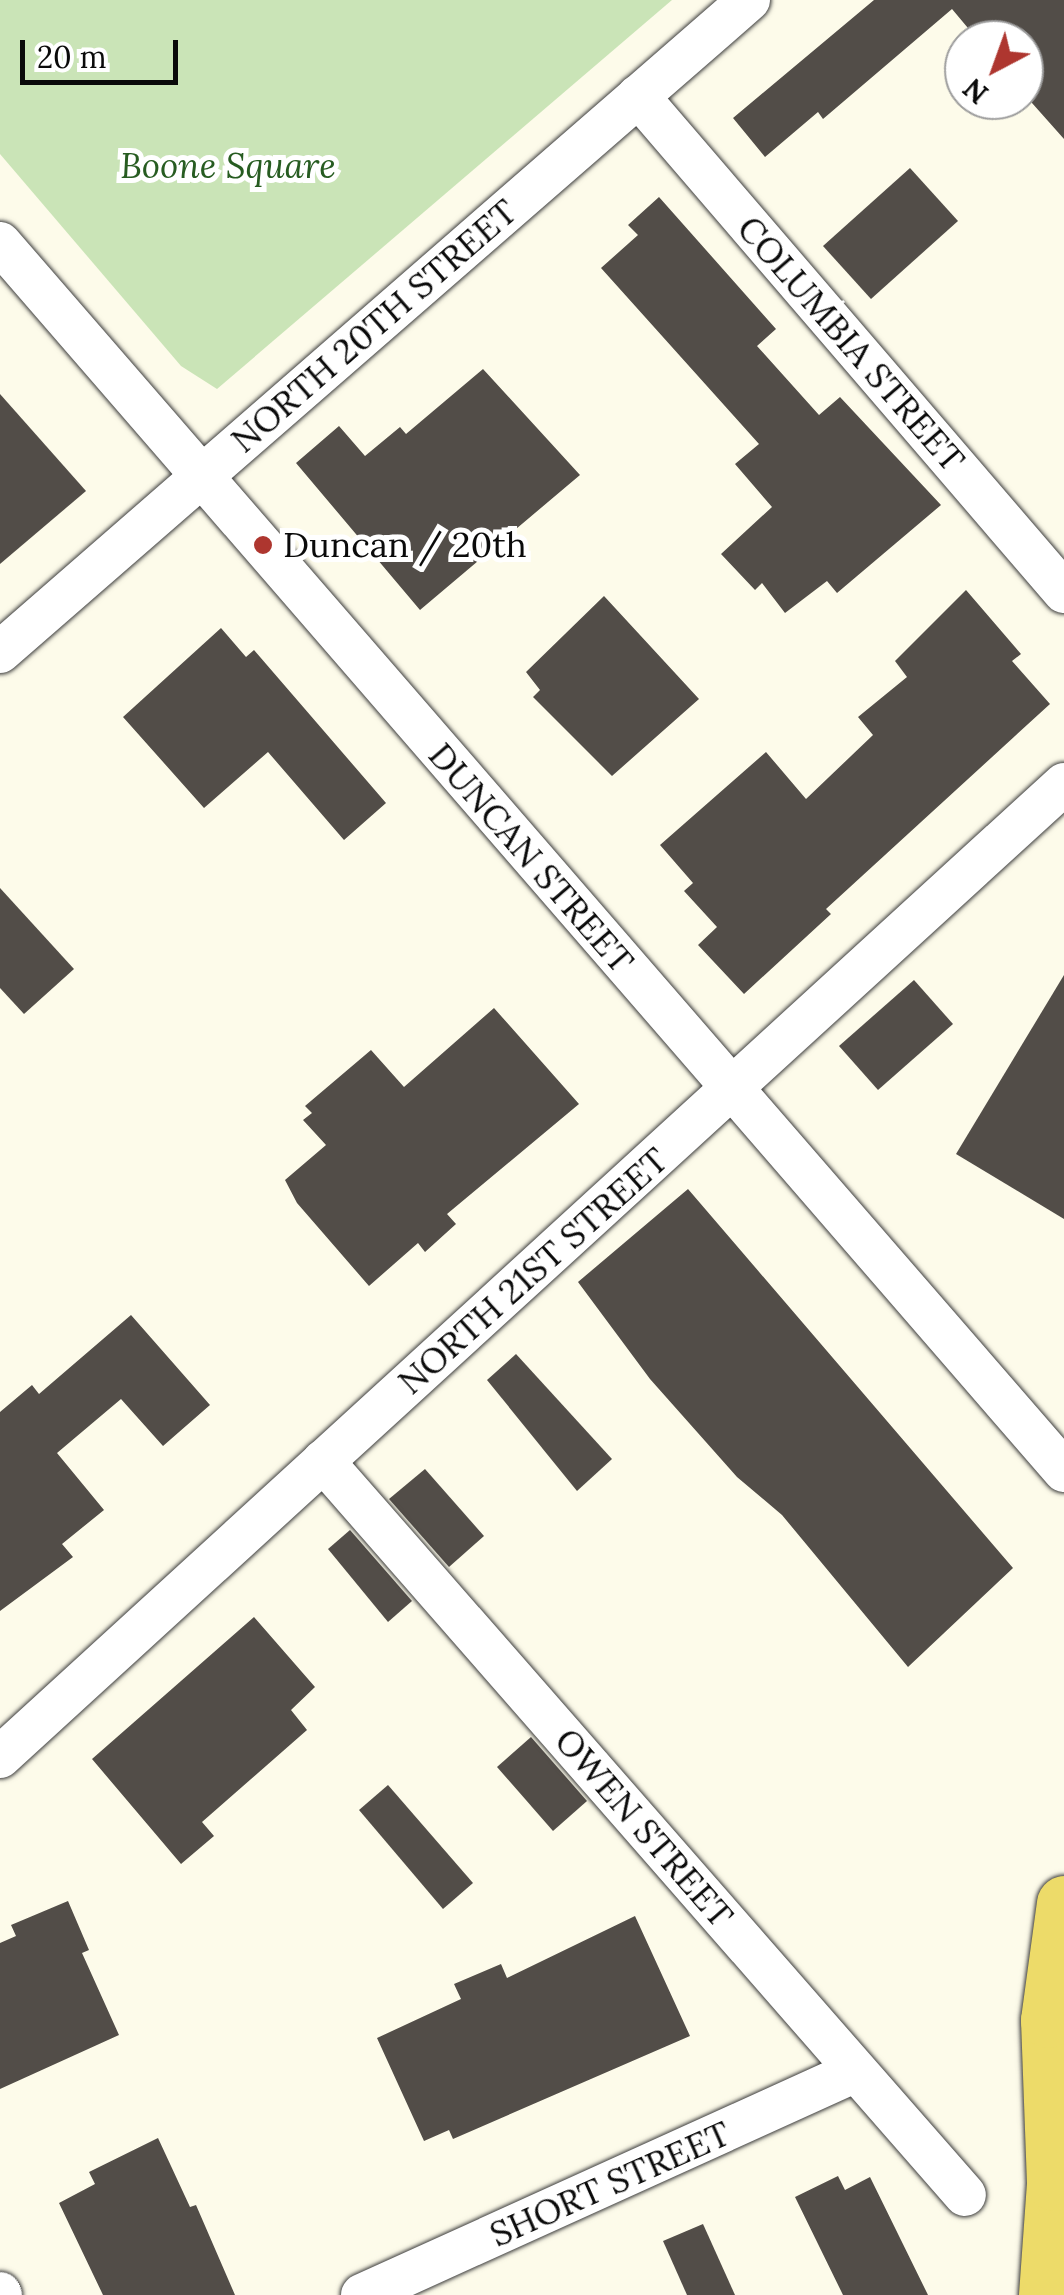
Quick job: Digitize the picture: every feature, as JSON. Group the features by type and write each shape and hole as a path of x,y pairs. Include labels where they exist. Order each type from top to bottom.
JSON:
{"main road":[{"path":"1046,2295 1059,2204 1048,2020 1064,1902"}],"street":[{"name":"NORTH 20TH STREET","path":"0,652 749,0"},
{"name":"COLUMBIA STREET","path":"638,96 1064,592"},
{"name":"DUNCAN STREET","path":"0,243 730,1093 1064,1471"},
{"name":"NORTH 21ST STREET","path":"0,1757 1064,784"},
{"name":"OWEN STREET","path":"324,1461 965,2195"},
{"name":"SHORT STREET","path":"362,2295 856,2071"}],"green space":[{"name":"Boone Square","path":"0,0 672,0 217,389 181,366 0,154"}],"building":[{"path":"874,0 1064,0 1064,139 1044,116 1044,20 961,20 952,9 823,119 818,112 765,157 733,118"},
{"path":"910,168 958,221 871,299 823,246"},
{"path":"659,197 776,329 757,346 819,415 840,397 941,505 837,593 827,581 785,613 762,583 755,590 721,554 772,507 735,464 759,444 601,268 638,235 628,225"},
{"path":"483,369 580,475 420,610 296,463 339,426 365,456 400,427 406,434"},
{"path":"0,394 86,491 0,564"},
{"path":"966,590 1021,654 1012,661 1050,704 826,909 831,914 744,994 698,945 717,927 684,891 693,883 660,845 766,752 806,799 873,735 858,717 907,677 895,661"},
{"path":"604,596 699,699 612,776 533,697 540,690 526,672"},
{"path":"221,628 246,657 254,650 386,803 344,840 268,752 204,808 123,717"},
{"path":"0,888 74,969 24,1014 0,988"},
{"path":"1064,975 1064,1219 956,1154"},
{"path":"914,980 953,1024 878,1090 839,1046"},
{"path":"494,1008 579,1104 447,1214 456,1224 425,1252 418,1243 369,1286 297,1203 285,1180 326,1145 303,1120 312,1113 305,1106 371,1050 404,1087"},
{"path":"688,1189 1013,1568 908,1667 782,1515 737,1477 650,1379 578,1282"},
{"path":"131,1315 210,1405 163,1446 121,1399 57,1453 104,1510 62,1544 73,1557 0,1611 0,1412 32,1385 39,1394"},
{"path":"516,1354 612,1459 577,1491 487,1380"},
{"path":"425,1469 484,1536 449,1567 389,1499"},
{"path":"350,1530 412,1601 388,1622 328,1549"},
{"path":"254,1617 315,1687 291,1710 307,1730 202,1822 214,1836 181,1864 92,1759"},
{"path":"531,1737 587,1801 553,1831 497,1767"},
{"path":"388,1785 473,1883 443,1909 359,1810"},
{"path":"68,1901 89,1950 82,1953 119,2035 0,2089 0,1943 16,1936 11,1925"},
{"path":"635,1916 690,2036 453,2139 449,2130 424,2141 377,2038 461,1999 454,1984 501,1964 507,1978"},
{"path":"158,2138 190,2207 196,2205 235,2295 103,2295 59,2203 95,2184 89,2172"},
{"path":"838,2176 845,2190 870,2177 928,2295 843,2295 795,2197"},
{"path":"703,2224 735,2295 687,2295 663,2241"}],"place":[{"name":"Duncan / 20th","path":"263,545"}]}
